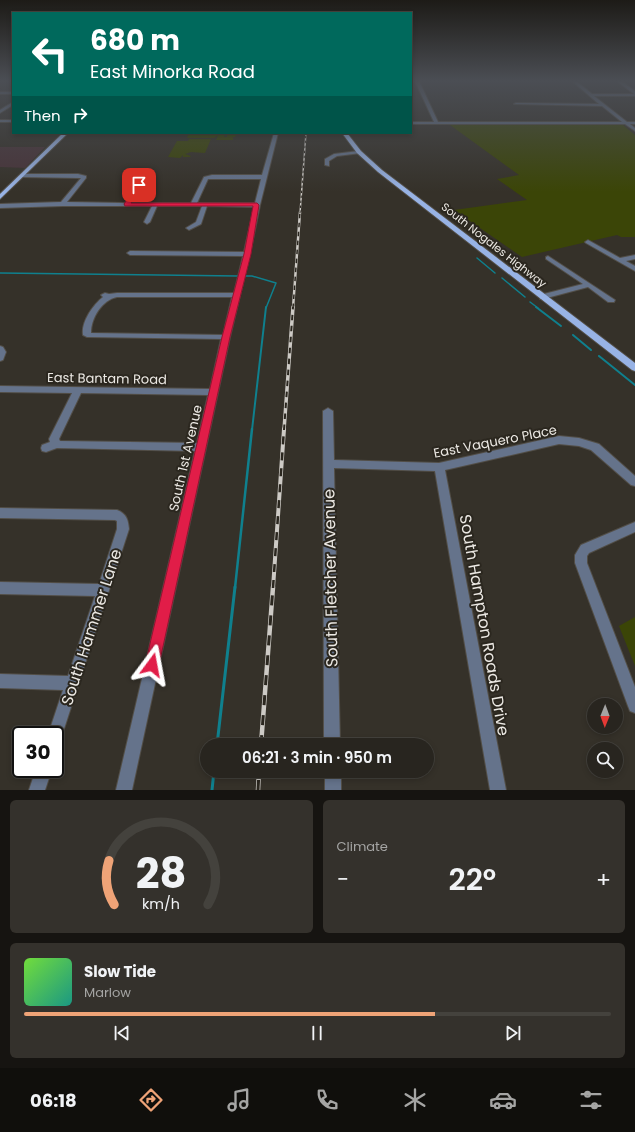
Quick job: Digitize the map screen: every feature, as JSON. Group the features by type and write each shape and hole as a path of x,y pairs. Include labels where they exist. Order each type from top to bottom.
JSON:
{"main road":[{"path":"0,197 65,134"},
{"name":"South Nogales Highway","path":"345,134 359,152 380,171 635,368"}],"street":[{"path":"435,118 437,123"},
{"path":"619,118 635,130"},
{"path":"0,121 12,121"},
{"path":"412,123 635,123"},
{"name":"South 1st Avenue","path":"124,790 226,337 248,254 257,205 276,134"},
{"path":"327,165 327,160 336,155 359,152"},
{"path":"22,176 85,177 63,204"},
{"path":"127,204 145,176"},
{"path":"193,205 206,177 264,177"},
{"path":"0,206 63,204 257,205"},
{"path":"147,222 155,204"},
{"path":"189,228 199,223 205,205"},
{"path":"588,242 635,269"},
{"path":"130,253 248,254"},
{"path":"620,260 635,257"},
{"path":"548,258 611,300"},
{"path":"543,297 589,286"},
{"path":"226,337 85,336 86,328 106,296 237,296"},
{"name":"East Bantam Road","path":"0,389 214,392"},
{"path":"78,390 51,446 201,447"},
{"name":"South Fletcher Avenue","path":"328,411 332,738"},
{"name":"East Vaquero Place","path":"328,464 440,467 559,440 579,442 595,447 635,482"},
{"name":"South Hampton Roads Drive","path":"440,467 498,790"},
{"name":"South Hammer Lane","path":"0,513 116,515 122,519 123,529 58,726"},
{"path":"635,527 590,546 585,549 581,555 582,568 635,706"},
{"path":"0,588 103,590"},
{"path":"0,681 72,683"},
{"path":"37,790 41,778"},
{"path":"333,778 333,790"}],"shaded area":[{"path":"0,147 45,147 25,168 0,167"}],"green space":[{"path":"450,125 623,125 635,135 635,237 621,237 617,235 522,257 454,210 527,200 497,179 519,175"},
{"path":"236,134 235,137 233,137 233,140 216,140 218,135 214,138 187,138 188,135"},
{"path":"189,139 211,139 205,153 191,152 185,154 191,156 190,157 183,157 183,155 180,158 168,157 177,141 188,141"},
{"path":"635,617 635,666 619,626"}],"waterway":[{"path":"477,258 495,273"},
{"path":"0,273 238,276"},
{"path":"246,276 252,276 276,283 266,308"},
{"path":"502,278 525,297"},
{"path":"530,302 538,308"},
{"path":"252,430 266,307"},
{"path":"536,307 561,326"},
{"path":"573,335 591,350"},
{"path":"599,356 635,385"},
{"path":"235,588 252,429"},
{"path":"218,738 235,587"},
{"path":"212,790 213,778"}],"railway":[{"path":"300,213 306,134"},
{"path":"293,308 300,212"},
{"path":"284,430 293,307"},
{"path":"273,588 284,429"},
{"path":"262,738 273,587"},
{"path":"258,790 259,778"}],"route":[{"path":"139,185 127,204 257,205 248,254 226,337 152,665"}]}
